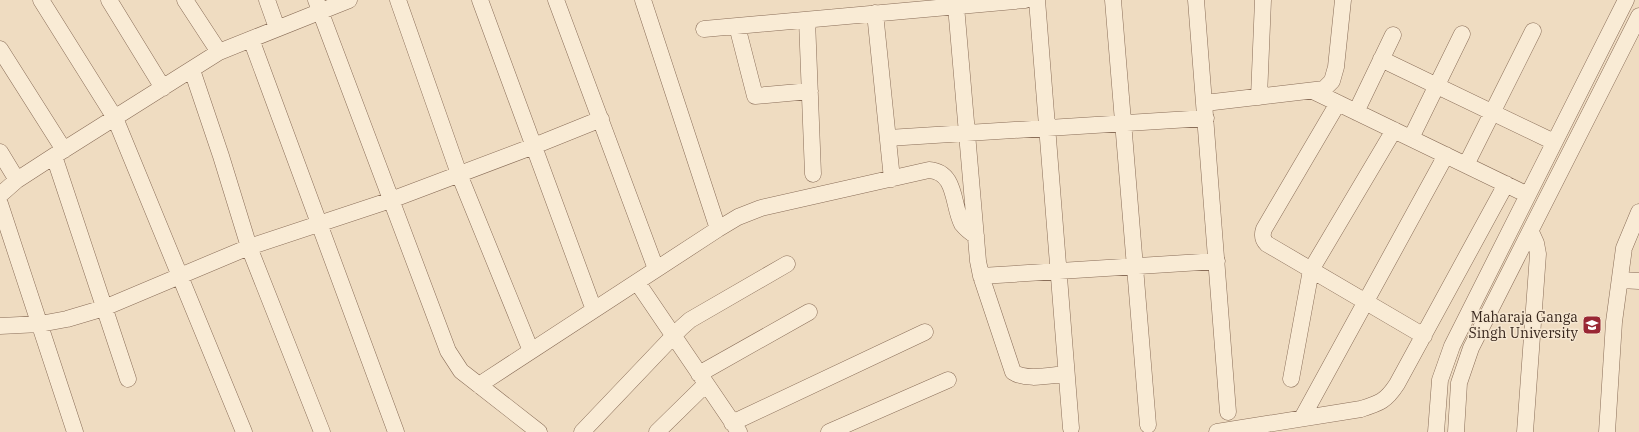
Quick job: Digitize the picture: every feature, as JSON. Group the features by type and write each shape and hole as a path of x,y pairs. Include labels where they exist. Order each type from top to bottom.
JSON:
{"street":[{"path":"109,0 163,88"},
{"path":"185,0 220,52"},
{"path":"267,0 277,28"},
{"path":"0,195 17,180 59,152 220,52 277,28 318,5 348,0"},
{"path":"398,0 459,174 531,351"},
{"path":"480,0 594,310"},
{"path":"556,0 656,269"},
{"path":"643,0 718,229"},
{"path":"704,29 875,13 913,5 956,6 999,1 1025,0"},
{"path":"1037,0 1071,428"},
{"path":"1113,0 1148,425"},
{"path":"1196,0 1228,412"},
{"path":"1259,97 1263,0"},
{"path":"888,138 1123,123 1205,111 1259,97 1324,89 1332,81 1336,68 1343,0"},
{"path":"1436,432 1440,380 1447,358 1626,0"},
{"path":"45,2 115,118 244,432"},
{"path":"318,5 448,351 461,371 539,432"},
{"path":"956,6 976,236 981,276 1014,372 1019,376 1066,374"},
{"path":"875,13 892,179"},
{"path":"1456,432 1460,383 1464,366 1471,348 1639,16"},
{"path":"807,20 813,174"},
{"path":"736,26 755,96 810,91"},
{"path":"1466,165 1533,32"},
{"path":"1411,138 1462,34"},
{"path":"1356,112 1393,35"},
{"path":"251,39 396,432"},
{"path":"0,49 59,152 104,308 128,379"},
{"path":"1381,59 1554,142"},
{"path":"192,70 221,156 249,247 322,432"},
{"path":"1313,91 1528,195"},
{"path":"1338,103 1262,234 1263,240 1267,244 1424,336"},
{"path":"0,326 40,324 66,320 104,308 249,247 391,200 601,119"},
{"path":"1291,379 1311,270 1394,130"},
{"path":"0,152 17,180"},
{"path":"1302,418 1446,155"},
{"path":"479,385 738,216 761,208 929,170 937,171 944,175 949,182 962,223 968,231 976,236"},
{"path":"1217,432 1361,409 1378,404 1389,397 1424,336 1506,184"},
{"path":"0,204 75,432"},
{"path":"1606,432 1614,322 1624,248 1639,212"},
{"path":"1525,432 1538,254 1536,243 1531,232"},
{"path":"981,276 1217,261"},
{"path":"582,432 672,336 690,320 787,264"},
{"path":"1620,280 1639,280"},
{"path":"637,282 734,429 925,332"},
{"path":"657,432 702,379 809,312"},
{"path":"829,432 948,380"}],"place":[{"name":"Maharaja Ganga Singh University","path":"1592,325"}]}
